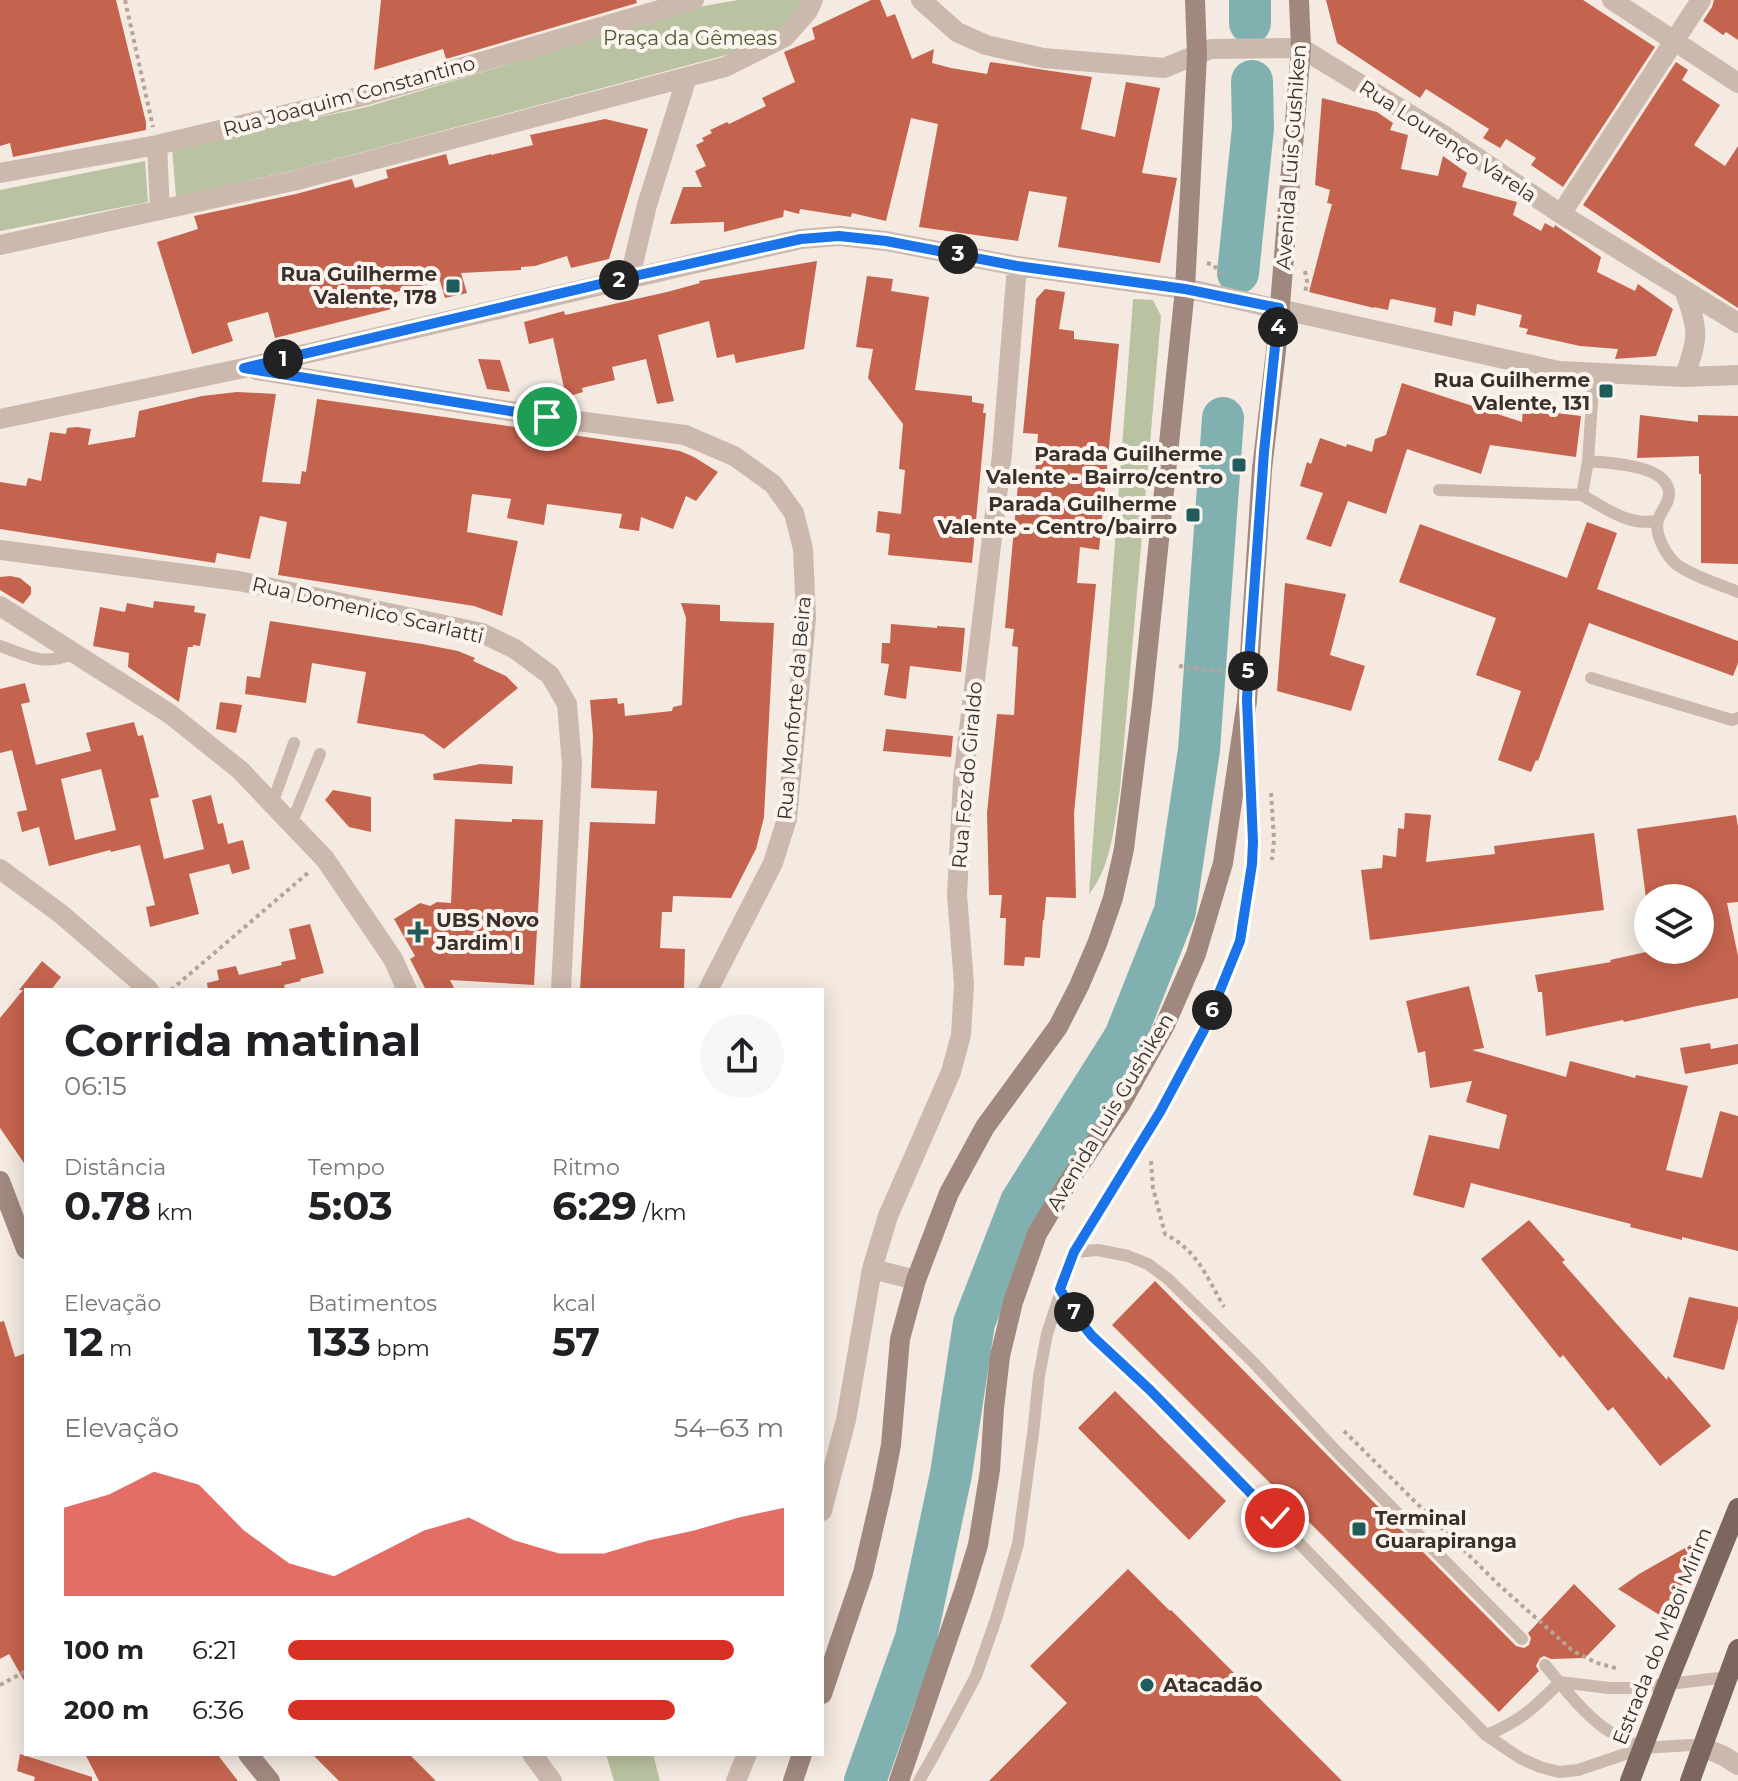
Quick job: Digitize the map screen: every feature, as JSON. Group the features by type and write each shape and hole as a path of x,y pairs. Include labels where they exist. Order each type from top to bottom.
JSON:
{"main road":[{"path":"824,1688 863,1573 882,1491 891,1445 900,1339 916,1280 949,1193 985,1127 1058,1027 1079,986 1113,898 1124,849 1185,289 1197,55 1195,0"},
{"name":"Avenida Luis Gushiken","path":"899,1781 978,1545 990,1470 1000,1356 1013,1302 1037,1234 1120,1105 1165,1025 1196,954 1223,863 1247,701 1264,452 1283,277 1301,48 1299,0"},
{"path":"0,1181 24,1244"},
{"name":"Estrada do M'Boi Mirim","path":"1630,1781 1738,1508"},
{"path":"1690,1781 1738,1649"},
{"path":"250,1756 270,1781"},
{"path":"793,1781 801,1756"}],"street":[{"name":"Rua Joaquim Constantino","path":"0,173 157,145 367,95 694,0"},
{"path":"0,245 293,181 725,67 785,37 807,12 813,0"},
{"path":"921,0 957,32 986,45 1043,58 1164,68 1211,49 1301,48"},
{"path":"1612,0 1738,83"},
{"path":"1561,214 1701,0"},
{"name":"Rua Lourenço Varela","path":"1301,48 1738,323"},
{"path":"630,277 647,205 687,77"},
{"path":"157,145 160,210"},
{"path":"0,419 244,368 801,239 839,236 886,241 1017,266 1185,289 1559,371 1684,377 1738,375"},
{"name":"Rua Foz do Giraldo","path":"824,1503 846,1420 872,1269 888,1216 951,1072 961,1035 964,984 957,895 963,780 1002,454 1017,266"},
{"path":"1684,290 1696,329 1695,348 1684,377"},
{"name":"Rua Monforte da Beira","path":"244,368 547,417 685,435 734,456 773,484 794,513 804,563 806,618 787,819 773,863 709,988"},
{"name":"Rua Domenico Scarlatti","path":"0,550 239,581 482,633 515,649 550,675 567,704 572,765 561,988"},
{"path":"0,606 170,714 240,770 325,859 393,959 406,988"},
{"path":"0,869 61,914 147,988"},
{"path":"872,1269 916,1280"},
{"path":"1702,1747 1738,1765"},
{"path":"533,1756 552,1781"},
{"path":"736,1781 746,1756"}],"lane":[{"path":"1582,495 1588,461 1594,373"},
{"path":"1588,461 1629,465 1656,475 1666,483 1669,494 1666,507 1657,521 1665,551 1676,563 1738,592"},
{"path":"1439,490 1582,495 1618,516 1645,523 1657,521"},
{"path":"0,646 48,662 73,653"},
{"path":"1591,678 1732,720 1738,718"},
{"path":"919,1781 976,1676 1018,1544 1047,1334 1074,1252 1160,1112 1204,1030 1240,941 1253,842 1247,701"},
{"path":"272,804 294,743"},
{"path":"291,824 320,754"},
{"path":"1074,1252 1098,1250 1128,1256 1148,1264 1168,1279 1253,1362 1338,1453 1522,1639"},
{"path":"1060,1289 1092,1336 1150,1390 1486,1735 1520,1758 1559,1772 1578,1770 1643,1748 1702,1747"},
{"path":"1545,1665 1600,1725 1643,1748"},
{"path":"1560,1682 1630,1688 1728,1677"},
{"path":"1486,1735 1508,1726 1532,1710 1560,1682"}],"path":[{"path":"125,0 157,145"},
{"path":"1186,262 1200,261 1214,265 1223,277"},
{"path":"1283,277 1307,281"},
{"path":"1179,666 1224,672"},
{"path":"1270,872 1274,840"},
{"path":"173,988 325,859"},
{"path":"1150,1155 1153,1188 1165,1234 1192,1253 1230,1318"},
{"path":"1340,1426 1499,1585 1573,1651 1597,1663 1633,1673 1630,1688"},
{"path":"0,1685 24,1672"}],"green space":[{"name":"Praça da Gêmeas","path":"738,0 805,0 778,35 726,55 295,170 176,197 172,148 367,107 698,7"},
{"path":"145,161 148,202 0,231 0,190"},
{"path":"1133,299 1153,300 1161,316 1120,789 1107,858 1089,894"},
{"path":"607,1756 654,1756 660,1781 614,1781"}],"building":[{"path":"0,0 116,0 146,130 13,157 10,143 0,146"},
{"path":"381,0 636,0 637,3 446,59 443,49 374,70"},
{"path":"871,0 880,0 887,17 895,14 912,59 934,49 932,63 951,68 987,74 990,62 1092,77 1081,129 1115,137 1126,82 1160,88 1142,173 1177,178 1160,263 1058,247 1067,197 1029,191 1018,241 919,227 938,124 911,118 886,221 852,213 851,217 800,209 799,214 784,210 783,217 724,232 724,222 670,224 683,187 702,187 695,171 706,166 696,145 704,141 702,138 712,133 710,130 766,106 762,98 795,82 784,52 815,39 812,28"},
{"path":"1326,0 1583,0 1655,47 1563,187 1531,165 1536,158 1506,139 1500,148 1483,138 1489,129 1426,89 1420,98 1337,43"},
{"path":"1714,0 1738,0 1738,40 1726,32 1723,35 1703,21"},
{"path":"1676,62 1688,70 1682,80 1720,105 1694,145 1725,166 1738,146 1738,308 1583,205"},
{"path":"1322,98 1377,112 1393,123 1390,130 1408,135 1401,169 1438,176 1443,156 1467,173 1462,187 1517,202 1513,215 1541,231 1545,223 1554,228 1555,225 1601,257 1597,272 1635,291 1638,284 1673,309 1656,356 1615,359 1618,349 1580,346 1526,334 1528,329 1519,327 1522,315 1477,304 1475,316 1454,311 1452,326 1434,322 1436,308 1392,299 1388,310 1309,292 1332,204 1327,203 1330,190 1315,185"},
{"path":"605,119 648,129 609,259 571,268 567,256 521,267 521,270 461,273 467,293 445,298 440,281 392,293 396,308 275,338 268,312 227,323 233,341 192,354 157,242 198,229 194,216 352,179 355,188 388,178 386,170 446,154 449,165 533,145 530,135"},
{"path":"817,261 804,349 736,363 734,354 717,358 709,321 658,335 674,401 657,404 646,359 612,367 615,380 582,388 583,392 566,397 553,338 529,344 524,322 564,311 565,315 667,292 699,281"},
{"path":"867,276 893,279 891,291 929,297 915,390 972,396 972,402 984,404 983,413 986,413 972,563 888,555 890,534 876,532 878,511 901,514 905,470 899,469 903,424 868,378 873,349 856,347"},
{"path":"1045,289 1065,292 1059,329 1074,331 1074,339 1119,344 1099,550 1080,547 1077,583 1096,584 1074,814 1076,898 1046,897 1040,958 1025,957 1024,966 1004,965 1006,918 1000,918 1002,895 989,895 987,813 997,714 1014,715 1018,647 1012,646 1014,629 1005,628 1019,473 1035,475 1038,434 1023,433 1036,299"},
{"path":"478,359 500,360 510,392 487,389"},
{"path":"1402,383 1522,422 1523,409 1581,416 1576,457 1490,445 1481,474 1407,449 1386,514 1348,501 1331,547 1306,539 1323,493 1300,486 1307,462 1311,464 1320,438 1372,452 1375,439 1386,435"},
{"path":"237,392 276,394 262,482 300,484 302,471 306,472 317,399 680,451 718,472 696,501 686,496 673,529 641,517 639,531 619,528 622,514 547,504 544,525 507,518 511,499 472,494 467,532 518,541 502,616 474,606 278,575 287,522 260,516 250,559 217,553 215,563 0,529 0,482 26,486 28,478 41,481 50,432 66,434 67,428 91,429 88,445 135,437 139,411 202,396"},
{"path":"1640,415 1698,422 1698,415 1738,416 1738,564 1701,563 1699,456 1637,458"},
{"path":"1587,522 1617,533 1597,589 1738,641 1738,663 1733,676 1589,623 1538,761 1531,772 1498,760 1521,691 1476,675 1496,618 1399,582 1420,524 1567,578"},
{"path":"0,577 20,578 31,587 31,594 23,604 0,590"},
{"path":"1285,583 1346,594 1330,655 1365,666 1351,711 1277,691"},
{"path":"154,601 195,606 194,612 206,614 200,646 188,647 179,702 128,667 129,653 93,646 100,607 125,612 127,603 153,608"},
{"path":"681,603 720,605 720,621 774,623 764,817 756,849 731,898 673,896 672,912 662,912 660,948 685,949 684,988 580,988 590,822 655,824 657,791 591,788 593,736 590,700 617,698 618,704 624,703 625,716 672,711 673,707 682,705 686,618"},
{"path":"270,621 458,651 506,676 518,688 444,749 423,734 357,723 366,672 312,663 306,703 245,694 247,676 260,678"},
{"path":"891,624 965,628 961,672 910,666 906,699 884,695 889,664 881,663 882,643 890,643"},
{"path":"25,683 30,702 21,704 36,765 91,751 86,733 134,722 138,736 143,735 159,797 150,799 164,859 204,849 192,800 211,795 218,824 223,823 228,844 243,840 250,869 232,874 229,864 189,874 199,914 150,927 146,907 155,905 140,845 49,866 39,827 22,832 17,812 27,810 12,750 0,753 0,689","holes":["101,769 116,830 75,840 61,779"]},
{"path":"220,702 242,705 236,733 216,729"},
{"path":"886,729 953,736 951,757 883,751"},
{"path":"480,764 513,766 512,784 434,780 433,774"},
{"path":"333,790 371,797 371,832 349,827 325,800"},
{"path":"1405,813 1431,815 1426,862 1495,854 1494,846 1594,833 1604,910 1370,940 1361,870 1382,868 1383,855 1396,857 1398,828 1404,829"},
{"path":"1736,815 1738,902 1727,903 1738,956 1738,998 1546,1036 1542,992 1538,992 1535,975 1611,962 1634,955 1634,964 1714,964 1714,884 1644,884 1637,829"},
{"path":"455,819 543,820 534,985 450,980 454,988 425,988 410,959 415,956 394,919 420,903 430,906 437,902 451,903"},
{"path":"310,924 324,973 284,985 285,988 208,988 207,983 219,980 217,970 236,966 239,975 296,959 289,929"},
{"path":"42,961 61,977 53,988 24,988 24,1163 0,1128 0,1018 23,990 19,990"},
{"path":"1469,986 1484,1048 1472,1050 1566,1077 1570,1061 1635,1078 1636,1075 1688,1086 1666,1170 1702,1178 1720,1111 1738,1116 1738,1251 1630,1227 1631,1224 1471,1183 1464,1208 1413,1195 1429,1135 1499,1149 1507,1115 1466,1102 1472,1081 1430,1088 1425,1051 1418,1053 1406,1001"},
{"path":"1710,1043 1711,1049 1738,1044 1738,1064 1685,1074 1680,1048"},
{"path":"1529,1220 1565,1260 1562,1262 1711,1426 1660,1466 1613,1407 1608,1411 1563,1355 1560,1358 1481,1259"},
{"name":"Terminal Guarapiranga","path":"1155,1281 1516,1646 1524,1648 1529,1645 1531,1638 1528,1633 1574,1584 1616,1626 1585,1658 1540,1658 1536,1666 1539,1671 1499,1712 1112,1325"},
{"path":"1689,1297 1738,1307 1738,1319 1724,1370 1673,1357"},
{"path":"4,1321 15,1357 24,1354 24,1680 9,1654 0,1659 0,1322"},
{"path":"1115,1391 1226,1501 1189,1540 1078,1428"},
{"path":"1699,1540 1669,1621 1618,1589 1639,1574"},
{"name":"Atacadão","path":"1128,1569 1342,1781 989,1781 1067,1703 1030,1666"},
{"path":"20,1754 92,1777 92,1781 34,1781 35,1777 17,1771"},
{"path":"86,1756 219,1756 238,1781 99,1781"},
{"path":"314,1756 411,1756 436,1781 339,1781"}],"waterway":[{"path":"1250,0 1250,23"},
{"path":"1238,273 1253,128 1252,81"},
{"path":"865,1781 916,1638 951,1474 974,1323 1021,1202 1125,1037 1175,911 1199,750 1223,418"}],"place":[{"name":"Rua Guilherme Valente, 178","path":"453,286"},
{"name":"Rua Guilherme Valente, 131","path":"1606,391"},
{"name":"Parada Guilherme Valente - Bairro/centro","path":"1239,465"},
{"name":"Parada Guilherme Valente - Centro/bairro","path":"1193,515"},
{"name":"UBS Novo Jardim I","path":"418,932"},
{"name":"Terminal Guarapiranga","path":"1359,1529"},
{"name":"Atacadão","path":"1147,1685"}],"route":[{"path":"547,417 244,368 801,239 839,236 886,241 1017,266 1185,289 1279,308 1264,452 1248,676 1253,842 1240,941 1204,1030 1160,1112 1074,1252 1060,1289 1092,1336 1150,1390 1275,1518"}]}
